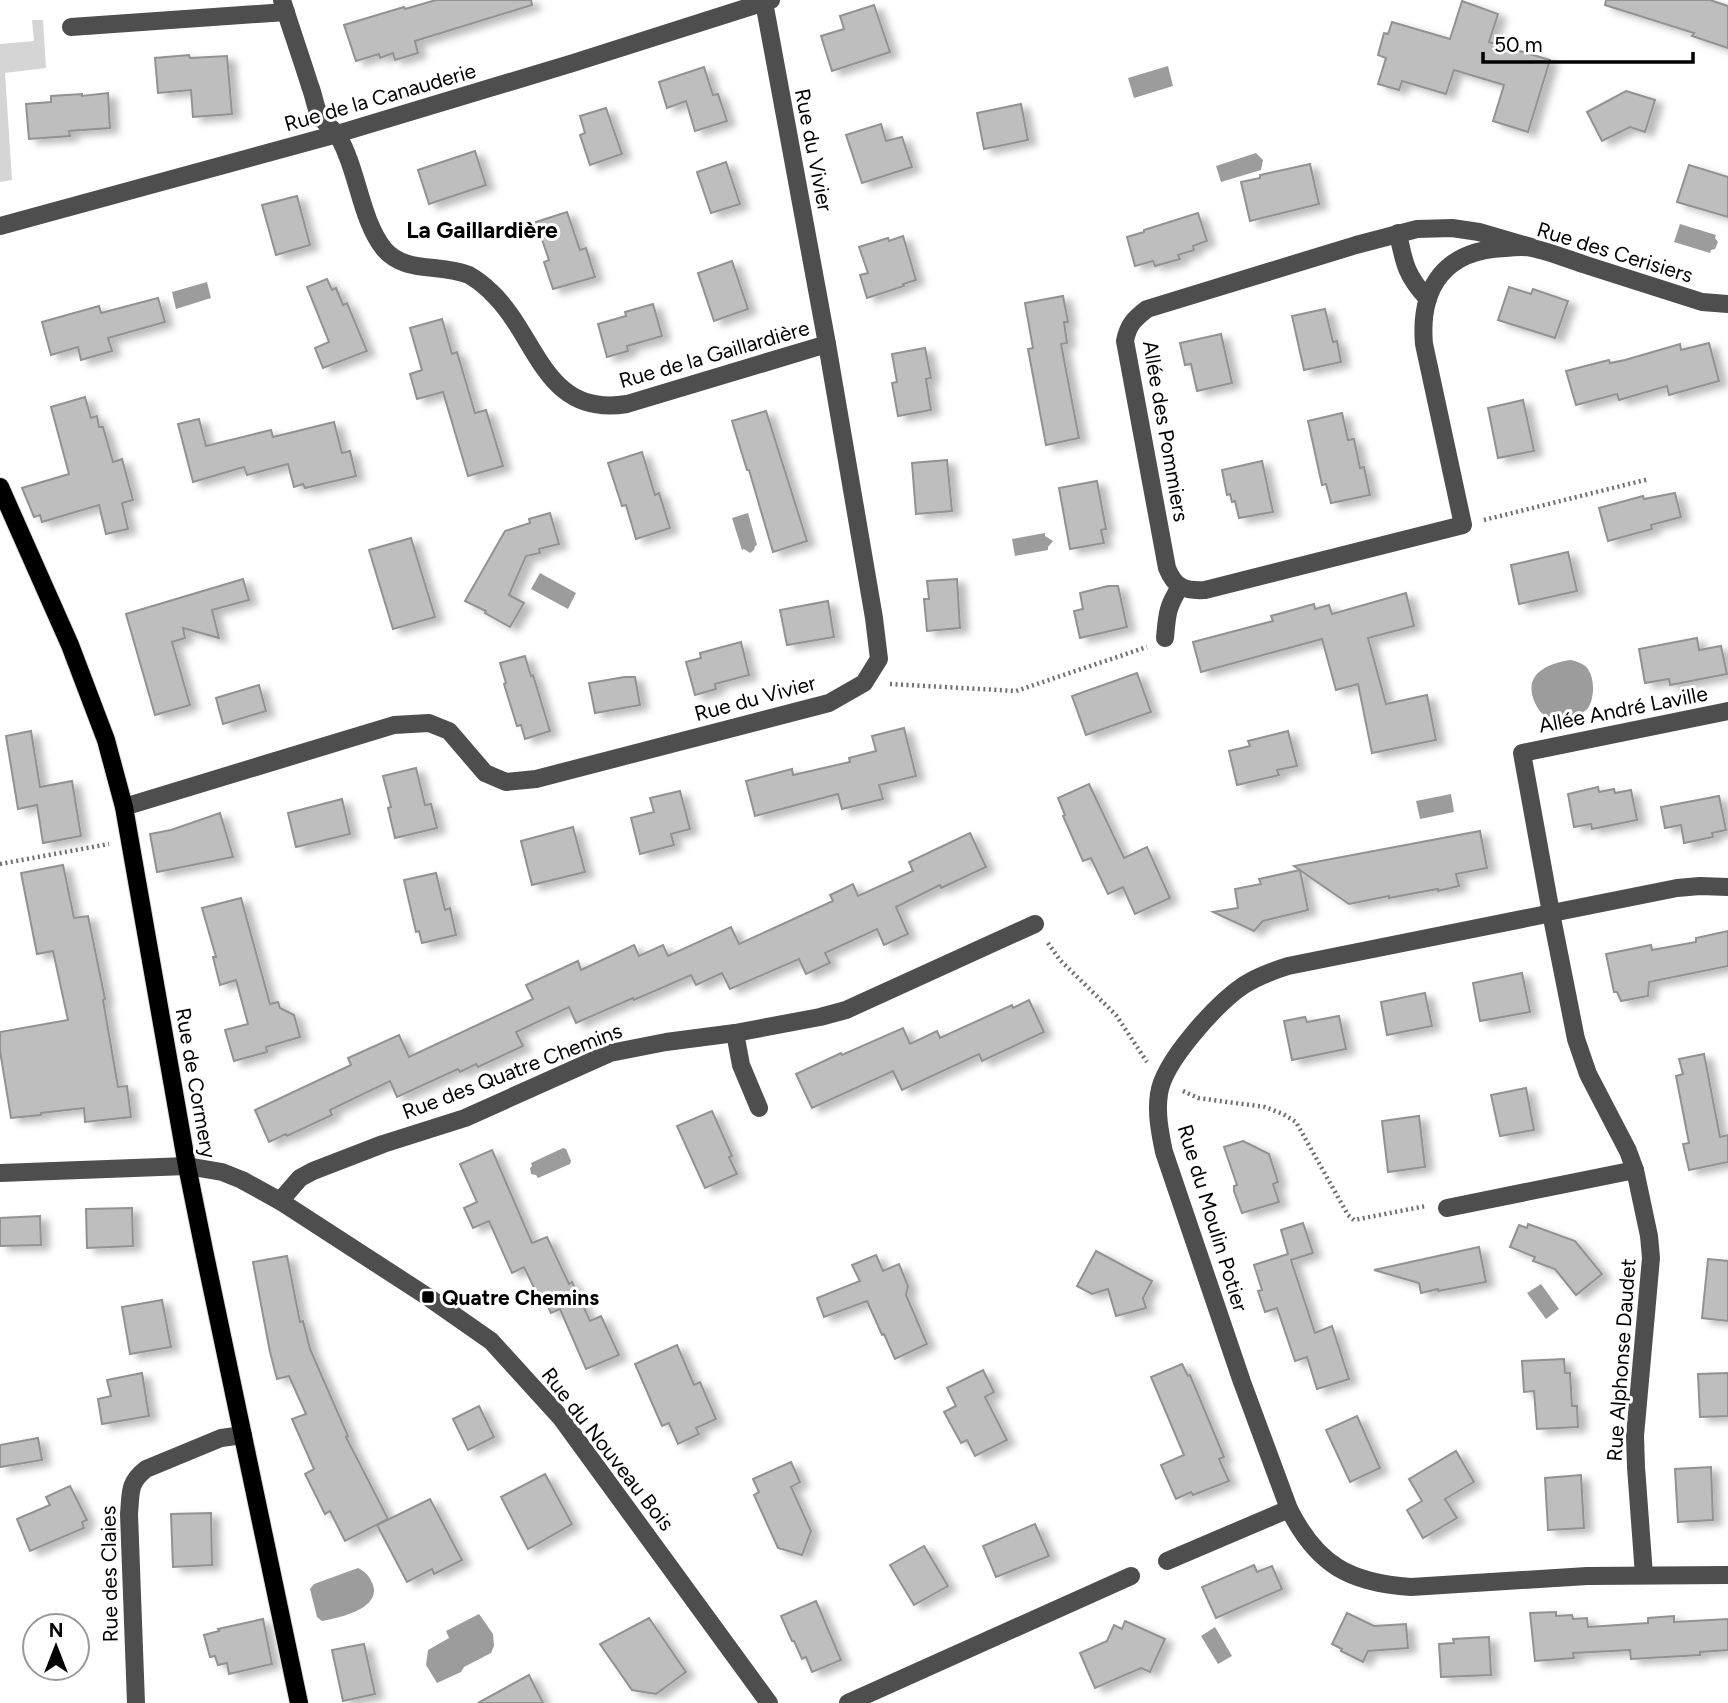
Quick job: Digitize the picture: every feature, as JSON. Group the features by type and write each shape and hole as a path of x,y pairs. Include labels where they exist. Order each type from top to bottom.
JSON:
{"main road":[{"name":"Rue de Cormery","path":"0,487 70,645 106,740 124,807 187,1166 299,1703"}],"street":[{"name":"Rue de la Canauderie","path":"0,226 337,134 767,1"},
{"name":"Rue du Vivier","path":"124,807 394,725 429,723 449,731 485,773 506,782 536,779 829,703 865,682 879,659 767,1"},
{"name":"Rue de la Gaillardière","path":"284,6 320,116 337,134 347,153 370,220 385,250 403,263 469,275 482,283 512,317 552,378 577,400 594,406 626,404 827,344"},
{"path":"71,27 284,6"},
{"name":"Allée des Pommiers","path":"1180,587 1171,579 1167,568 1127,355 1127,330 1137,317 1147,309 1417,229 1452,228 1479,232 1531,247"},
{"path":"1398,233 1406,269 1417,288 1428,299"},
{"name":"Rue des Cerisiers","path":"1463,525 1423,330 1428,299 1434,283 1447,267 1477,251 1531,247 1702,302 1728,304"},
{"path":"1165,638 1167,612 1180,587 1205,590 1463,525"},
{"name":"Allée André Laville","path":"1551,913 1522,753 1728,711"},
{"name":"Rue du Moulin Potier","path":"1728,887 1677,888 1288,966 1260,975 1242,986 1175,1056 1164,1075 1158,1110 1164,1152 1242,1382 1289,1509 1308,1541 1334,1566 1366,1581 1411,1587 1574,1577 1728,1575"},
{"name":"Rue Alphonse Daudet","path":"1551,913 1581,1058 1634,1170 1651,1248 1636,1436 1644,1576"},
{"name":"Rue des Quatre Chemins","path":"280,1201 300,1178 313,1171 383,1144 465,1118 610,1053 735,1033 846,1010 1035,924"},
{"path":"735,1033 741,1065 759,1108"},
{"name":"Rue du Nouveau Bois","path":"0,1173 187,1166 222,1172 280,1201 428,1297 491,1341 561,1418 769,1703"},
{"path":"1447,1208 1634,1170"},
{"name":"Rue des Claies","path":"136,1703 129,1514 131,1490 136,1477 146,1469 221,1438 243,1435"},
{"path":"1167,1561 1289,1509"},
{"path":"848,1703 1131,1576"}],"path":[{"path":"1463,525 1649,479"},
{"path":"865,682 1016,691 1165,638"},
{"path":"0,864 130,840"},
{"path":"1035,924 1060,960 1116,1015 1151,1069 1198,1098 1265,1107 1296,1122 1348,1215 1354,1220 1433,1204 1447,1208"}],"shaded area":[{"path":"32,20 43,20 46,68 5,73 12,180 0,182 0,44 34,41"},
{"path":"1168,66 1173,86 1134,98 1128,78"},
{"path":"1256,153 1263,160 1261,170 1221,182 1216,166"},
{"path":"1680,224 1716,235 1718,242 1715,249 1710,253 1674,242"},
{"path":"207,282 211,298 176,309 172,292"},
{"path":"748,513 757,545 750,553 742,550 732,518"},
{"path":"1045,533 1045,536 1053,541 1048,550 1015,556 1012,539"},
{"path":"540,573 576,593 568,609 531,589"},
{"path":"1571,660 1584,665 1591,675 1593,690 1588,708 1571,717 1555,718 1543,714 1533,699 1533,681 1543,669"},
{"path":"1451,794 1454,812 1420,819 1416,801"},
{"path":"566,1149 570,1164 538,1178 531,1174 531,1163"},
{"path":"1541,1284 1559,1309 1546,1319 1527,1293"},
{"path":"358,1568 367,1575 373,1585 371,1600 356,1611 322,1621 317,1617 310,1589 314,1584"},
{"path":"479,1614 493,1634 494,1646 491,1653 437,1683 426,1665 428,1650 449,1638 446,1631"},
{"path":"1215,1627 1232,1656 1218,1664 1201,1636"}],"building":[{"path":"436,0 531,0 532,5 415,41 418,53 395,60 393,53 380,58 379,54 356,61 344,25"},
{"path":"1606,0 1710,0 1728,6 1728,48 1692,36 1694,33 1605,5"},
{"path":"1462,1 1498,14 1489,42 1550,60 1528,132 1493,121 1504,85 1454,70 1446,94 1402,81 1399,90 1378,84 1386,58 1378,55 1384,33 1388,34 1392,22 1450,39"},
{"path":"874,5 890,52 832,71 821,36 844,29 840,16"},
{"path":"189,55 190,58 227,56 232,114 193,117 191,90 158,93 155,58"},
{"path":"704,67 713,95 718,94 727,121 695,131 686,101 667,108 659,82"},
{"path":"1626,91 1655,100 1645,132 1630,127 1602,141 1587,112"},
{"path":"108,93 110,128 69,131 70,136 29,139 26,104 51,102 51,96"},
{"path":"1021,104 1028,140 984,149 977,113"},
{"path":"606,108 622,154 590,165 580,135 585,133 580,116"},
{"path":"881,124 886,141 902,137 912,167 862,183 846,135"},
{"path":"475,151 486,185 429,204 418,170"},
{"path":"726,162 740,204 711,213 697,172"},
{"path":"1310,164 1319,204 1250,221 1241,182"},
{"path":"1689,165 1728,177 1728,217 1677,202"},
{"path":"297,196 310,245 276,255 262,205"},
{"path":"567,212 580,250 586,248 595,277 553,289 544,262 549,260 536,222"},
{"path":"1198,213 1207,241 1193,246 1194,250 1178,255 1180,259 1155,266 1153,261 1135,266 1127,237"},
{"path":"903,236 916,280 867,298 860,275 868,273 859,247"},
{"path":"732,261 748,309 714,321 698,273"},
{"path":"327,279 332,290 336,288 343,305 347,303 367,351 323,368 315,348 329,342 307,287"},
{"path":"1509,287 1531,294 1533,289 1568,301 1555,338 1498,320"},
{"path":"1063,296 1068,322 1064,322 1067,343 1061,344 1079,438 1046,445 1028,349 1033,348 1025,303"},
{"path":"158,298 165,322 108,338 112,351 81,360 78,347 51,355 42,322 99,306 101,313"},
{"path":"653,304 662,336 627,346 628,351 607,357 598,324"},
{"path":"1325,309 1333,342 1337,341 1341,362 1304,370 1292,316"},
{"path":"442,319 452,354 457,352 475,413 486,410 503,466 468,476 443,392 417,399 410,374 422,370 410,328"},
{"path":"1221,334 1232,383 1197,391 1191,364 1185,365 1180,343"},
{"path":"1709,343 1719,381 1669,395 1667,386 1619,400 1617,394 1576,405 1566,371 1609,360 1610,363 1625,360 1680,344 1681,350"},
{"path":"925,348 931,378 926,379 931,410 898,416 892,383 897,382 892,354"},
{"path":"85,397 91,418 97,416 99,427 103,427 113,462 122,459 133,500 122,503 128,529 106,534 99,505 42,522 40,515 34,517 22,488 69,474 51,407"},
{"path":"1523,400 1534,451 1498,458 1488,408"},
{"path":"766,411 807,541 773,552 732,421"},
{"path":"1342,413 1348,440 1354,439 1360,468 1364,467 1370,495 1331,503 1326,484 1322,485 1308,421"},
{"path":"199,419 206,446 271,430 273,437 334,422 342,453 350,451 356,476 305,488 303,484 294,487 288,464 247,475 244,467 193,482 178,424"},
{"path":"642,452 655,495 659,493 670,528 636,539 626,505 622,506 608,463"},
{"path":"947,460 952,511 916,514 912,463"},
{"path":"1262,461 1273,512 1239,518 1235,501 1232,502 1230,494 1227,495 1222,470"},
{"path":"1097,481 1106,529 1101,530 1104,543 1070,549 1059,488"},
{"path":"1675,493 1681,517 1651,525 1652,529 1608,541 1599,508 1643,496 1644,499"},
{"path":"550,513 559,544 539,549 540,553 526,556 509,595 524,603 510,627 465,601 505,531 530,523 529,519"},
{"path":"411,538 435,617 393,629 369,550"},
{"path":"1568,552 1577,591 1519,604 1511,565"},
{"path":"243,579 249,600 212,610 219,638 183,628 185,638 172,642 190,705 155,715 126,614"},
{"path":"957,579 960,628 927,631 924,599 929,599 927,581"},
{"path":"1118,586 1127,627 1080,638 1074,611 1083,609 1080,593"},
{"path":"1406,593 1414,626 1368,638 1386,704 1427,695 1436,740 1372,753 1358,684 1336,690 1322,639 1201,672 1193,642 1273,621 1271,616 1314,604 1315,609 1329,605 1332,614"},
{"path":"828,601 834,637 787,645 780,610"},
{"path":"1697,638 1699,650 1721,646 1727,674 1670,685 1669,679 1645,683 1639,649"},
{"path":"741,642 749,675 715,684 716,689 695,695 686,662 701,658 700,653"},
{"path":"525,656 550,731 525,739 521,725 517,726 500,663"},
{"path":"1137,673 1151,712 1086,735 1072,696"},
{"path":"635,677 640,705 595,713 589,683"},
{"path":"259,685 266,711 223,724 216,698"},
{"path":"904,728 916,776 879,785 883,799 842,809 838,794 755,816 746,781 792,769 793,775 850,762 849,758 876,751 872,736"},
{"path":"31,731 40,787 72,781 81,836 43,843 37,805 18,809 6,736"},
{"path":"1288,731 1297,766 1277,770 1279,775 1237,785 1229,751 1250,746 1248,741"},
{"path":"416,768 425,805 431,804 437,828 395,838 383,776"},
{"path":"1089,784 1124,858 1147,847 1170,898 1135,914 1123,887 1108,894 1091,858 1083,861 1058,798"},
{"path":"1598,787 1599,792 1631,790 1637,820 1592,829 1591,824 1574,827 1568,794"},
{"path":"680,791 690,829 671,834 674,845 640,854 631,818 654,812 650,798"},
{"path":"1719,796 1726,830 1712,833 1713,837 1684,843 1681,825 1665,828 1661,807"},
{"path":"342,799 350,834 296,847 288,813"},
{"path":"220,813 233,857 157,872 150,834 171,830"},
{"path":"573,827 585,872 532,885 521,841"},
{"path":"1480,831 1487,868 1456,874 1459,886 1438,891 1389,896 1349,904 1294,866"},
{"path":"970,833 986,867 941,888 940,885 896,907 908,934 884,945 877,929 825,953 830,963 806,974 799,959 730,989 722,973 696,985 691,975 576,1023 569,1007 516,1032 523,1046 478,1067 476,1064 460,1072 458,1069 397,1097 390,1081 330,1110 332,1115 269,1142 255,1110 351,1065 348,1058 399,1035 409,1057 533,999 526,985 578,961 581,970 634,945 639,956 663,945 668,956 731,927 739,944 833,901 830,895 853,884 858,896 913,871 909,862"},
{"path":"63,865 74,918 88,916 105,999 103,1000 118,1087 127,1086 131,1117 85,1122 84,1108 11,1118 0,1051 0,1032 68,1020 53,951 37,954 21,873"},
{"path":"1300,870 1308,910 1263,921 1254,931 1213,912 1238,908 1235,889 1261,884 1259,879"},
{"path":"436,873 445,910 450,908 456,935 422,943 419,931 416,932 404,880"},
{"path":"241,898 270,1004 278,1002 280,1008 294,1015 300,1037 266,1047 267,1052 234,1061 225,1030 248,1024 236,980 220,985 213,957 216,957 202,908"},
{"path":"1728,931 1728,966 1649,982 1648,996 1621,1001 1617,992 1614,992 1606,954 1651,945 1652,950 1696,942 1696,938"},
{"path":"1522,973 1530,1012 1480,1021 1473,983"},
{"path":"1425,993 1432,1026 1387,1035 1381,1002"},
{"path":"1029,1000 1044,1032 982,1061 979,1054 902,1090 893,1071 812,1108 796,1074 903,1028 910,1044 937,1031 940,1038"},
{"path":"1339,1016 1346,1049 1292,1060 1284,1021 1305,1017 1307,1022"},
{"path":"1704,1054 1720,1137 1728,1135 1728,1162 1689,1170 1683,1144 1689,1143 1676,1076 1683,1074 1679,1059"},
{"path":"1526,1088 1534,1130 1500,1136 1491,1095"},
{"path":"712,1111 737,1174 705,1188 677,1126"},
{"path":"1419,1116 1425,1167 1388,1172 1382,1121"},
{"path":"1243,1141 1269,1154 1278,1182 1273,1184 1279,1202 1242,1213 1234,1191 1234,1186 1237,1185 1224,1147"},
{"path":"492,1150 532,1243 547,1237 590,1321 601,1316 619,1355 586,1369 560,1309 551,1313 543,1296 539,1298 524,1267 512,1273 489,1221 473,1228 464,1208 477,1202 460,1164"},
{"path":"132,1208 133,1246 87,1248 86,1209"},
{"path":"40,1216 41,1245 0,1246 0,1218"},
{"path":"1303,1223 1313,1253 1291,1260 1315,1333 1332,1326 1349,1379 1317,1389 1307,1357 1295,1361 1277,1308 1265,1312 1254,1265 1288,1254 1281,1230"},
{"path":"1528,1224 1575,1241 1602,1274 1576,1295 1555,1269 1533,1261 1535,1257 1510,1247 1519,1225 1527,1228"},
{"path":"1479,1247 1486,1282 1421,1293 1419,1283 1374,1270"},
{"path":"1096,1251 1152,1281 1143,1298 1146,1308 1116,1316 1108,1289 1092,1294 1077,1286"},
{"path":"876,1255 883,1271 899,1264 908,1286 906,1295 927,1344 895,1359 867,1301 824,1317 817,1298 860,1281 852,1265"},
{"path":"287,1256 300,1322 303,1321 310,1349 348,1436 346,1437 388,1519 345,1541 330,1511 325,1514 305,1474 314,1469 292,1419 306,1414 289,1376 277,1379 270,1352 253,1262"},
{"path":"1708,1259 1728,1261 1728,1321 1702,1318"},
{"path":"162,1300 171,1347 130,1354 122,1307"},
{"path":"677,1345 694,1385 700,1382 716,1419 696,1428 699,1434 678,1444 669,1423 662,1426 635,1364"},
{"path":"1564,1359 1565,1373 1570,1373 1572,1406 1577,1406 1578,1427 1537,1429 1534,1391 1524,1392 1522,1361"},
{"path":"1182,1364 1188,1376 1190,1375 1224,1457 1219,1459 1229,1481 1176,1499 1161,1465 1184,1455 1151,1377"},
{"path":"983,1370 994,1392 985,1397 1007,1440 975,1456 967,1440 961,1443 944,1412 956,1406 947,1388"},
{"path":"142,1373 149,1416 102,1424 98,1399 111,1396 107,1380"},
{"path":"1728,1373 1728,1416 1700,1417 1698,1374"},
{"path":"479,1406 494,1437 468,1450 453,1419"},
{"path":"1357,1416 1380,1468 1350,1482 1326,1430"},
{"path":"38,1438 42,1460 0,1467 0,1445"},
{"path":"1456,1451 1474,1482 1445,1499 1457,1518 1423,1538 1407,1510 1422,1501 1409,1479"},
{"path":"791,1462 800,1482 791,1487 811,1531 802,1555 778,1548 754,1495 759,1492 753,1479"},
{"path":"1711,1467 1713,1520 1678,1522 1675,1469"},
{"path":"545,1474 572,1524 528,1549 501,1497"},
{"path":"1581,1475 1584,1528 1548,1530 1545,1478"},
{"path":"70,1486 87,1520 82,1522 84,1528 30,1551 17,1519 50,1505 46,1497"},
{"path":"430,1499 462,1560 434,1574 432,1569 407,1582 377,1525"},
{"path":"211,1513 212,1565 173,1567 171,1514"},
{"path":"1035,1524 1049,1556 996,1577 983,1546"},
{"path":"924,1546 948,1586 914,1605 890,1565"},
{"path":"1254,1565 1257,1572 1272,1566 1282,1589 1216,1618 1202,1587"},
{"path":"816,1601 841,1660 812,1672 806,1657 802,1659 792,1641 781,1616"},
{"path":"1556,1612 1556,1616 1587,1618 1588,1627 1648,1623 1648,1618 1674,1616 1674,1622 1728,1619 1728,1650 1700,1652 1700,1655 1631,1659 1630,1650 1573,1653 1574,1658 1535,1661 1530,1613"},
{"path":"1347,1613 1374,1626 1406,1624 1408,1648 1368,1651 1363,1662 1341,1651 1342,1649 1332,1644"},
{"path":"649,1618 686,1672 656,1694 632,1690 600,1644"},
{"path":"263,1619 272,1664 229,1674 227,1663 218,1665 215,1656 210,1657 204,1635 219,1631 218,1629"},
{"path":"1125,1621 1165,1639 1150,1672 1141,1668 1095,1688 1080,1653 1107,1641 1114,1625 1122,1629"},
{"path":"1489,1637 1491,1675 1441,1677 1439,1644 1454,1643 1453,1639"},
{"path":"364,1644 375,1694 343,1701 332,1650"},
{"path":"529,1675 543,1703 478,1703"}],"place":[{"name":"Quatre Chemins","path":"428,1297"}],"district":[{"name":"La Gaillardière","path":"482,230"}]}
